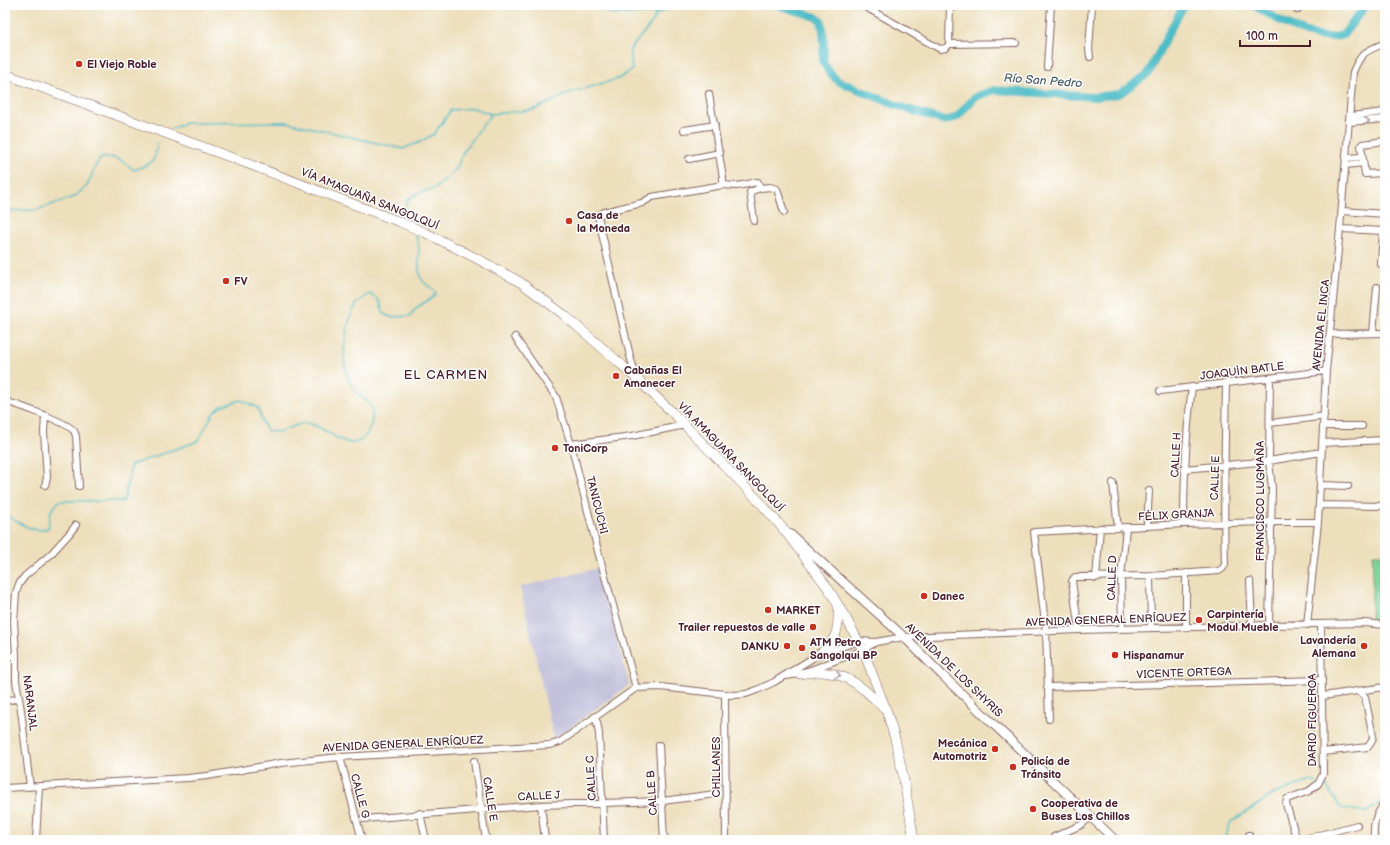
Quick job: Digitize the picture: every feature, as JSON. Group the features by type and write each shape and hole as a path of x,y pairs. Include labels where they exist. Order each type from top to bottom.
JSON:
{"highway":[{"name":"VÍA AMAGUAÑA SANGOLQUÍ","path":"5,74 238,160 426,233 520,282 581,329 622,365 685,425 775,520 810,563 838,604 859,641 887,712 903,775 914,840"},
{"path":"816,656 831,642 837,632 839,621 838,604"},
{"path":"800,674 820,671 849,679 871,695 887,712"}],"main road":[{"name":"AVENIDA DE LOS SHYRIS","path":"775,520 904,637 1115,840"}],"street":[{"path":"862,5 940,49 946,48 948,44 950,5"},
{"path":"1047,67 1051,5"},
{"path":"1090,56 1089,49 1092,5"},
{"path":"948,44 1016,43"},
{"name":"AVENIDA EL INCA","path":"1307,625 1318,522 1326,371 1342,211 1353,72 1362,55 1370,49 1385,43"},
{"path":"709,94 724,178 723,185"},
{"path":"1350,119 1385,112"},
{"path":"1350,119 1385,119"},
{"path":"684,130 715,125"},
{"path":"1385,141 1361,145 1365,173 1367,175 1385,172"},
{"path":"689,158 720,153"},
{"path":"1346,158 1363,160"},
{"path":"1346,165 1363,160"},
{"path":"636,379 598,216 604,212 642,203 652,197 723,185 737,186 758,182 760,188"},
{"path":"754,221 750,192 760,188 770,187 777,189 784,212"},
{"path":"1342,211 1385,214"},
{"path":"1340,229 1384,231 1381,264"},
{"path":"1373,334 1377,287"},
{"path":"1330,334 1385,333"},
{"name":"TANICUCHI","path":"515,337 556,397 636,688"},
{"name":"JOAQUÌN BATLE","path":"1160,392 1326,371"},
{"name":"FRANCISCO LUGMAÑA","path":"1269,625 1272,488 1269,461 1270,378"},
{"name":"CALLE E","path":"1186,573 1219,571 1224,566 1223,523 1226,383"},
{"name":"CALLE H","path":"1184,524 1184,469 1192,387"},
{"path":"5,401 46,416 74,430 76,436 79,486"},
{"path":"46,416 44,432 47,478 46,485"},
{"path":"1270,423 1304,420 1324,416"},
{"path":"570,444 632,436 685,425"},
{"path":"1323,426 1362,426"},
{"path":"1322,443 1385,440"},
{"path":"1184,469 1269,461 1321,452"},
{"path":"1113,483 1118,528"},
{"path":"1320,485 1348,486"},
{"path":"1147,526 1149,491"},
{"path":"1319,505 1385,506"},
{"name":"FÈLIX GRANJA","path":"1046,631 1034,532 1184,524 1318,522"},
{"name":"NARANJAL","path":"30,787 16,681 14,621 16,593 19,584 25,576 50,555 76,525"},
{"path":"1096,578 1100,528"},
{"name":"CALLE D","path":"1122,629 1121,577 1126,528"},
{"path":"1079,630 1072,581 1075,577 1096,578 1186,573 1186,627"},
{"path":"1150,576 1151,628"},
{"path":"1250,581 1252,625"},
{"name":"AVENIDA GENERAL ENRÍQUEZ","path":"5,788 188,778 280,763 340,757 550,745 560,742 594,716 636,688 660,687 725,694 746,694 761,688 816,656 859,641 876,642 904,637 1046,631 1364,623 1385,625"},
{"name":"DARIO FIGUEROA","path":"1297,840 1286,804 1287,799 1306,793 1315,787 1320,781 1323,770 1321,624"},
{"path":"1046,631 1049,719"},
{"name":"AVENIDA GENERAL ENRÍQUEZ","path":"781,677 800,674 863,650 876,642"},
{"path":"5,656 16,656"},
{"name":"VICENTE ORTEGA","path":"1047,687 1322,680"},
{"path":"1322,696 1385,687"},
{"path":"1323,752 1368,747 1371,744 1373,736 1365,697 1358,691"},
{"name":"CHILLANES","path":"725,694 726,840"},
{"path":"5,700 19,699"},
{"name":"CALLE C","path":"594,716 597,722 599,734 604,840"},
{"name":"CALLE B","path":"659,745 664,840"},
{"name":"CALLE G","path":"340,757 362,840"},
{"name":"CALLE E","path":"474,761 486,840"},
{"path":"36,840 39,787"},
{"name":"CALLE J","path":"364,819 420,813 541,805 663,800 715,794"},
{"path":"1374,840 1376,816 1385,802"},
{"path":"541,805 545,840"},
{"path":"420,813 426,840"},
{"path":"1054,837 1081,825 1091,817"},
{"path":"1302,840 1357,825"}],"shaded area":[{"path":"599,568 629,685 554,739 520,587"}],"green space":[{"path":"1373,554 1385,554 1385,621 1371,620"}],"waterway":[{"name":"Río San Pedro","path":"601,5 613,11 658,10 670,5"},
{"name":"Río San Pedro","path":"777,5 816,17 821,21 824,46 823,62 830,73 838,81 898,106 945,121 957,117 975,97 994,90 1094,97 1119,94 1148,74 1184,5"},
{"name":"Río San Pedro","path":"1253,5 1290,26 1311,35 1321,37 1336,37 1343,35 1366,5"},
{"path":"172,129 186,123 287,122 403,149 434,134 451,110 473,108 491,114 533,110 572,92 618,79 632,70 630,49 653,22 658,10"},
{"path":"405,213 407,200 418,193 436,188 457,168 463,152 491,114"},
{"path":"5,211 36,210 74,197 87,186 96,165 101,158 115,158 134,170 145,166 154,158 156,154 157,142"},
{"path":"5,515 31,529 42,530 48,528 51,511 59,501 124,501 131,465 198,441 214,412 222,406 241,400 258,408 263,424 268,431 278,432 299,424 307,423 317,426 346,442 357,442 362,439 370,429 372,423 372,410 369,404 354,389 346,369 344,351 349,320 356,305 370,294 379,300 384,314 390,317 410,316 416,308 433,297 436,293 433,289 426,285 419,273 419,251 415,235"},
{"path":"1224,840 1231,822 1274,794 1310,781 1317,783"},
{"path":"1320,784 1327,787 1341,808 1366,812 1379,804 1385,794"}],"place":[{"name":"El Viejo Roble","path":"79,64"},
{"name":"Casa de la Moneda","path":"569,221"},
{"name":"FV","path":"226,281"},
{"name":"Cabañas El Amanecer","path":"616,376"},
{"name":"ToniCorp","path":"555,448"},
{"name":"Danec","path":"924,596"},
{"name":"MARKET","path":"768,610"},
{"name":"Carpintería Modul Mueble","path":"1199,620"},
{"name":"Trailer repuestos de valle","path":"813,627"},
{"name":"DANKU","path":"787,646"},
{"name":"Lavandería Alemana","path":"1364,646"},
{"name":"ATM Petro Sangolqui BP","path":"802,648"},
{"name":"Hispanamur","path":"1115,655"},
{"name":"Mecánica Automotriz","path":"995,749"},
{"name":"Policía de Tránsito","path":"1013,767"},
{"name":"Cooperativa de Buses Los Chillos","path":"1033,809"}],"district":[{"name":"EL CARMEN","path":"446,375"}]}
